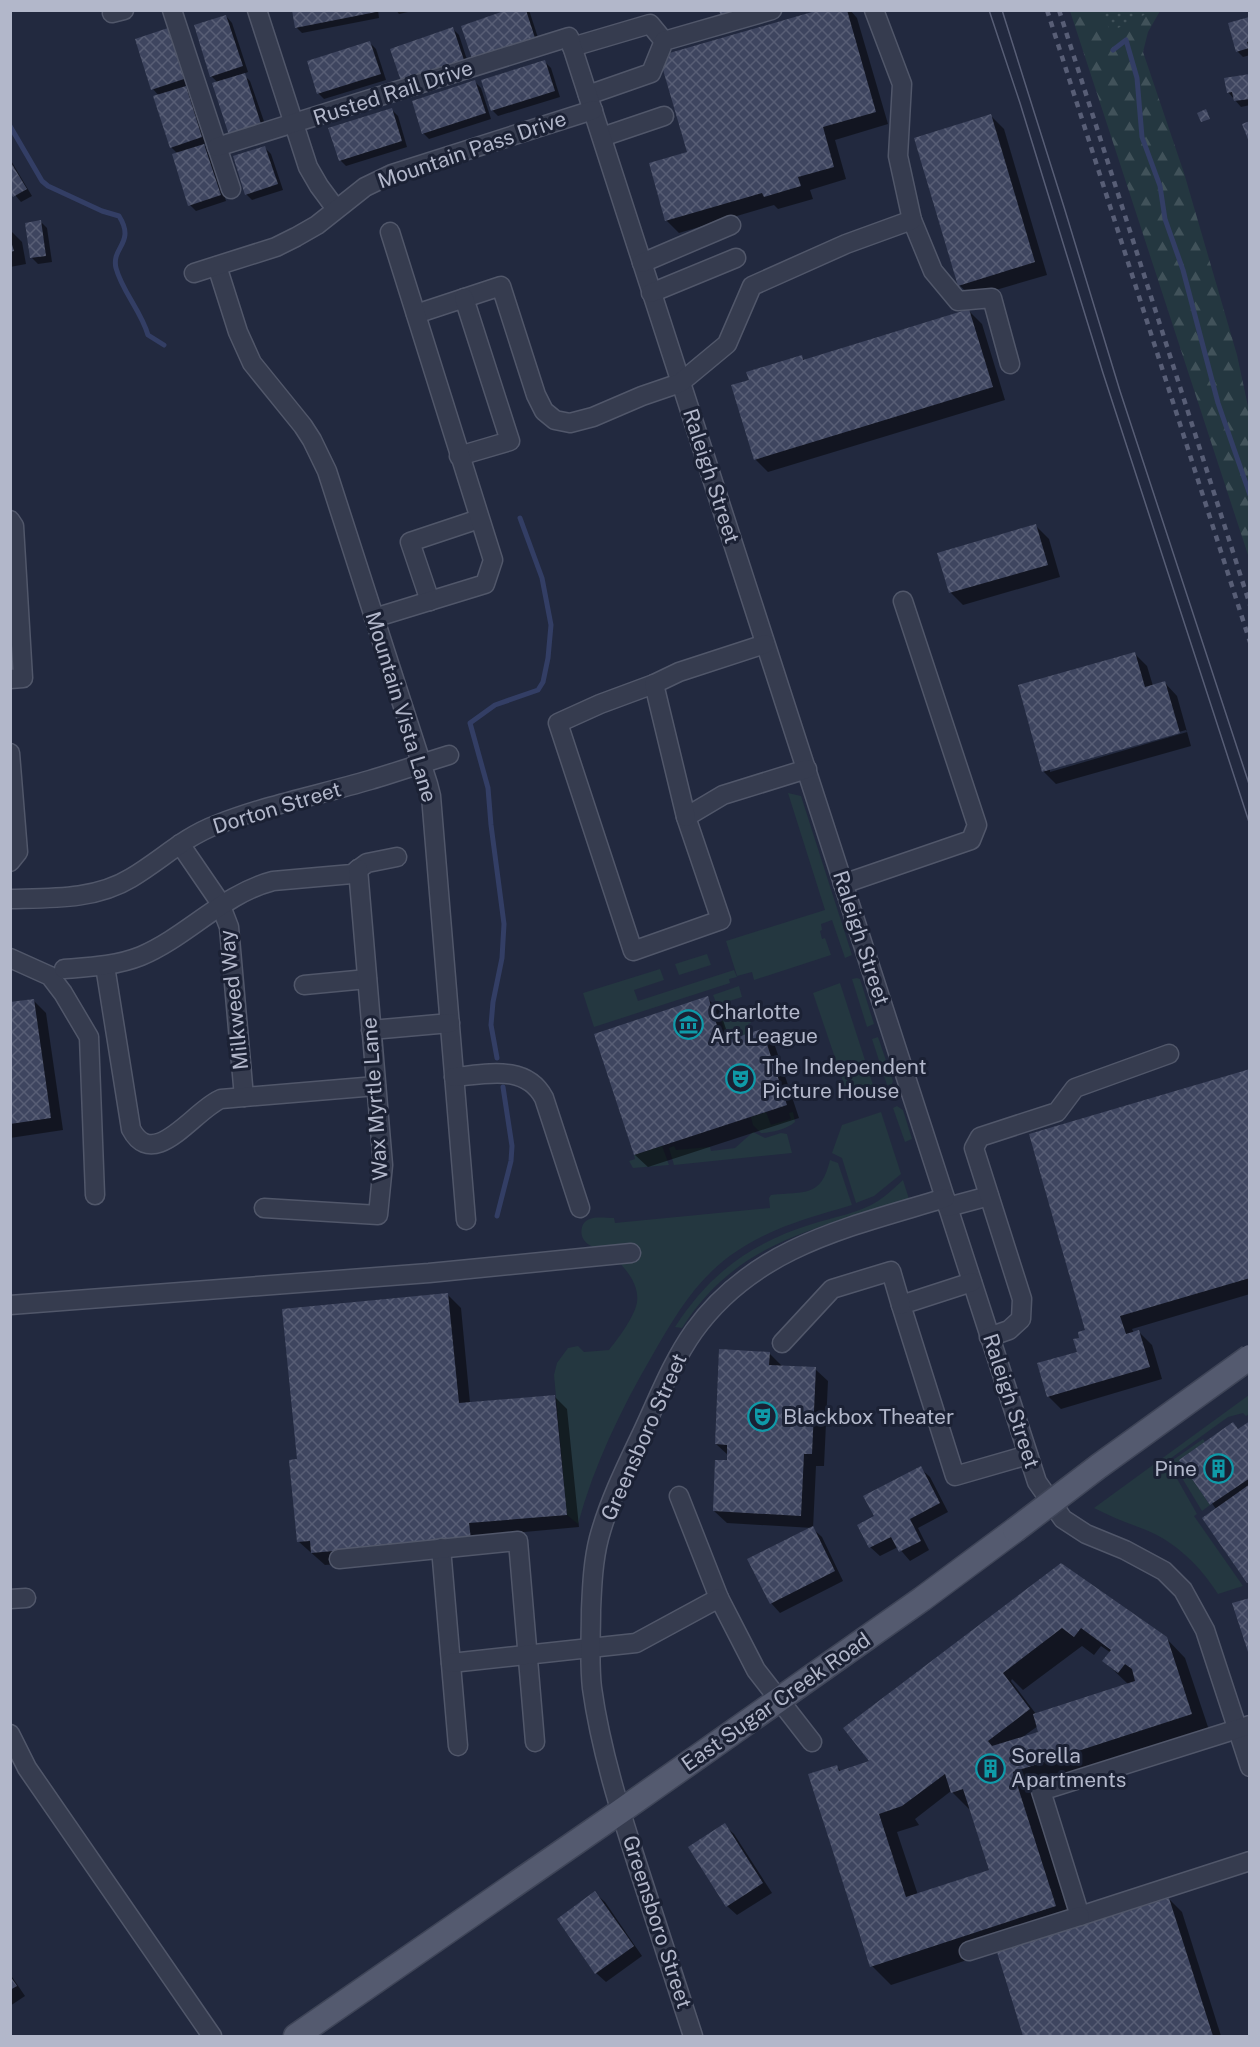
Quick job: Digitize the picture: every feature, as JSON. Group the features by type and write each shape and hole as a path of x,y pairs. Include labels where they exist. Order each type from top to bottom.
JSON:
{"main road":[{"name":"East Sugar Creek Road","path":"296,2037 922,1599 1099,1466 1250,1357"}],"street":[{"path":"172,10 231,189"},
{"path":"257,10 308,167 336,209"},
{"path":"664,41 772,10"},
{"path":"874,10 902,84 898,156 912,220 933,271 958,301 992,298 1010,364"},
{"name":"Rusted Rail Drive","path":"217,147 570,42 650,24 664,41"},
{"name":"Mountain Pass Drive","path":"194,273 276,247 316,226 365,187 392,174 591,102 651,73 664,41"},
{"name":"Raleigh Street","path":"570,42 1037,1482 1063,1518 1086,1534 1125,1550 1164,1571 1183,1590 1205,1630 1243,1727 1250,1767"},
{"path":"602,137 664,116"},
{"path":"416,314 501,286 536,396 544,411 555,420 570,423 593,417 680,383 727,344 752,286 846,244 912,220"},
{"path":"642,263 731,225"},
{"path":"374,618 485,584 492,560 390,232"},
{"path":"651,293 736,258"},
{"name":"Mountain Vista Lane","path":"217,266 238,332 252,363 303,426 320,455 431,795 466,1220"},
{"path":"459,456 510,441 464,298"},
{"path":"429,601 410,542 479,519"},
{"path":"10,520 14,526 23,678 10,679"},
{"path":"843,884 971,840 977,825 903,601"},
{"path":"654,684 686,817 721,920 633,951 558,723 679,672 765,644"},
{"path":"10,753 18,852 10,862"},
{"name":"Dorton Street","path":"10,899 74,896 99,891 131,878 205,829 278,804 370,780 449,755"},
{"path":"686,817 723,795 807,769"},
{"name":"Milkweed Way","path":"180,844 221,905 229,927 244,1097"},
{"path":"64,969 124,962 154,950 238,894 261,884 352,874 358,868 377,860 397,857"},
{"name":"Wax Myrtle Lane","path":"264,1208 378,1215 383,1165 358,868"},
{"path":"11,960 50,976 89,1037 95,1195"},
{"path":"105,966 131,1129 140,1141 159,1145 169,1140 212,1103 221,1099 376,1086"},
{"path":"304,985 367,980"},
{"path":"371,1030 450,1023"},
{"path":"989,1337 1009,1330 1021,1319 1022,1299 974,1148 980,1137 1057,1112 1075,1088 1169,1054"},
{"path":"454,1077 502,1073 515,1074 533,1082 544,1098 580,1208"},
{"name":"Greensboro Street","path":"693,2037 621,1811 600,1732 592,1686 590,1648 592,1590 598,1540 609,1506 675,1363 693,1332 712,1308 744,1279 774,1258 837,1232 946,1203 989,1196"},
{"path":"10,1305 429,1273 631,1253"},
{"path":"782,1343 832,1289 891,1271 955,1476 1028,1455"},
{"path":"901,1305 972,1282"},
{"path":"680,1496 719,1598 756,1670 812,1742"},
{"path":"339,1558 518,1541 535,1742"},
{"path":"441,1548 458,1746"},
{"path":"451,1663 636,1643 719,1598"},
{"path":"1080,1916 1041,1791 1243,1727"},
{"path":"10,1734 27,1768 212,2037"},
{"path":"969,1951 1250,1861"}],"green space":[{"path":"1103,10 1152,10 1152,11 1110,32"},
{"path":"1070,11 1160,11 1148,32 1143,52 1184,173 1237,355 1249,411 1249,558"},
{"path":"788,793 801,796 852,955 845,958 832,920 821,924 822,930 820,931 831,955 754,980 752,972 737,976 726,941 825,910"},
{"path":"707,954 711,965 679,975 675,964"},
{"path":"660,969 664,980 634,990 638,1001 734,970 737,977 729,979 730,983 594,1027 583,993"},
{"path":"852,979 860,979 874,1024 867,1027"},
{"path":"840,983 875,1091 849,1099 813,993"},
{"path":"739,986 742,997 717,1005 713,995"},
{"path":"745,1006 751,1023 748,1024 751,1033 728,1040 719,1014"},
{"path":"878,1037 893,1081 892,1084 887,1085 872,1039"},
{"path":"897,1106 903,1110 912,1139 905,1142 893,1108"},
{"path":"766,1112 771,1125 791,1119 789,1113 793,1112 795,1122 779,1130 761,1133 753,1125 751,1117"},
{"path":"881,1112 901,1174 874,1196 856,1203 842,1158 832,1153 842,1125"},
{"path":"753,1132 765,1138 781,1133 787,1134 792,1153 674,1165 669,1148 674,1146 676,1150 710,1147 711,1151 735,1148"},
{"path":"662,1146 669,1165 633,1168 629,1161 635,1159 634,1155"},
{"path":"830,1160 838,1163 852,1205 764,1235 723,1261 699,1285 669,1326 619,1417 600,1459 578,1524 567,1515 554,1375 557,1363 568,1348 578,1346 584,1352 609,1350 630,1320 637,1302 635,1287 628,1272 610,1255 590,1246 584,1240 581,1232 584,1223 591,1218 614,1218 615,1223 770,1208 771,1195 802,1192 816,1187 822,1181"},
{"path":"903,1180 909,1199 812,1230 754,1256 728,1275 704,1298 682,1328 675,1327 688,1308 718,1276 751,1251 790,1232 871,1205"},
{"path":"1249,1395 1249,1414 1246,1416 1243,1413 1228,1417 1167,1461 1197,1514 1194,1516 1243,1586 1218,1594 1187,1556 1168,1542 1094,1508"},
{"path":"1203,1439 1205,1442 1179,1460 1210,1505 1202,1511 1173,1460"}],"building":[{"path":"292,10 376,10 376,12 295,28"},
{"path":"507,10 526,10 535,38 472,59 461,26"},
{"path":"719,10 741,10 721,17"},
{"path":"819,10 847,10 876,112 823,127 834,167 798,177 801,186 764,197 762,193 665,221 649,163 687,152 659,56"},
{"path":"226,15 243,66 210,77 194,25"},
{"path":"1249,17 1250,41 1247,42 1249,48 1236,52 1228,23"},
{"path":"453,27 464,60 401,81 390,49"},
{"path":"168,28 184,79 151,90 135,39"},
{"path":"370,41 381,74 317,94 307,61"},
{"path":"545,60 555,91 491,111 481,80"},
{"path":"245,73 261,124 229,135 212,83"},
{"path":"1250,74 1250,99 1234,101 1232,92 1227,93 1224,78"},
{"path":"475,80 486,113 422,134 412,101"},
{"path":"186,86 202,137 170,148 153,96"},
{"path":"392,108 402,141 339,161 328,128"},
{"path":"1206,109 1210,119 1201,122 1197,113"},
{"path":"991,114 1035,262 958,286 914,138"},
{"path":"1250,121 1250,142 1249,142 1242,124"},
{"path":"204,144 221,195 188,206 172,154"},
{"path":"265,146 278,184 245,195 233,156"},
{"path":"10,161 27,189 13,197 10,192"},
{"path":"41,220 46,256 30,258 25,223"},
{"path":"10,238 14,251 10,252"},
{"path":"969,309 993,387 754,460 731,385 749,380 746,372 802,355 803,360"},
{"path":"1036,524 1048,565 949,593 937,553"},
{"path":"1135,652 1145,687 1165,681 1180,733 1042,772 1018,685"},
{"path":"708,996 722,1042 762,1029 787,1105 634,1155 594,1034"},
{"path":"34,999 51,1118 10,1124 10,1002"},
{"path":"1250,1069 1250,1278 1120,1316 1126,1334 1139,1330 1150,1367 1047,1397 1037,1363 1077,1352 1073,1339 1079,1338 1078,1332 1085,1330 1029,1134"},
{"path":"448,1293 459,1403 555,1395 567,1515 469,1523 471,1539 311,1553 310,1541 297,1542 289,1460 297,1459 282,1309"},
{"path":"719,1349 770,1352 769,1365 816,1367 812,1454 804,1454 801,1516 713,1511 715,1460 727,1460 727,1445 715,1444"},
{"name":"Pine","path":"1250,1421 1250,1478 1210,1505 1179,1460 1233,1422 1238,1429"},
{"path":"921,1466 940,1503 910,1519 921,1541 899,1552 891,1537 869,1548 857,1525 874,1516 863,1496"},
{"name":"Pine","path":"1250,1484 1250,1581 1247,1583 1202,1518"},
{"path":"813,1526 835,1571 770,1604 747,1559"},
{"name":"Sorella Apartments","path":"1061,1563 1167,1637 1192,1714 1013,1772 1056,1906 870,1967 808,1774 837,1765 839,1771 869,1761 843,1728","holes":["1062,1628 1074,1637 1081,1628 1111,1650 1102,1661 1118,1673 1125,1664 1132,1669 1135,1681 1033,1714 1038,1732 992,1746 988,1741 1030,1709 1003,1673","945,1774 951,1793 963,1789 989,1870 906,1897 879,1814 902,1806"]},
{"path":"1250,1598 1250,1655 1249,1655 1232,1603"},
{"path":"725,1823 763,1883 726,1907 688,1847"},
{"path":"595,1891 634,1946 595,1974 557,1919"},
{"path":"1169,1898 1213,2036 1023,2036 997,1952"},
{"path":"10,1976 17,1986 10,1990"}],"waterway":[{"path":"1113,50 1126,40 1137,78 1142,137 1160,186 1165,219 1183,270 1218,403 1250,495"},
{"path":"10,126 42,181 48,186 102,211 119,216 125,233 115,261 116,268 148,335 164,345"},
{"path":"497,1058 491,1025 502,958 504,924 488,788 470,723 495,705 538,690 543,682 551,625 542,578 520,518"},
{"path":"497,1216 511,1161 512,1146 503,1087"}],"tram line":[{"path":"989,10 1103,373 1250,825"},
{"path":"1002,10 1120,391 1250,787"}],"railway":[{"path":"1047,10 1250,642"},
{"path":"1059,10 1250,605"}],"place":[{"name":"Charlotte Art League","path":"689,1024"},
{"name":"The Independent Picture House","path":"741,1079"},
{"name":"Blackbox Theater","path":"762,1417"},
{"name":"Pine","path":"1218,1469"},
{"name":"Sorella Apartments","path":"990,1768"}]}
